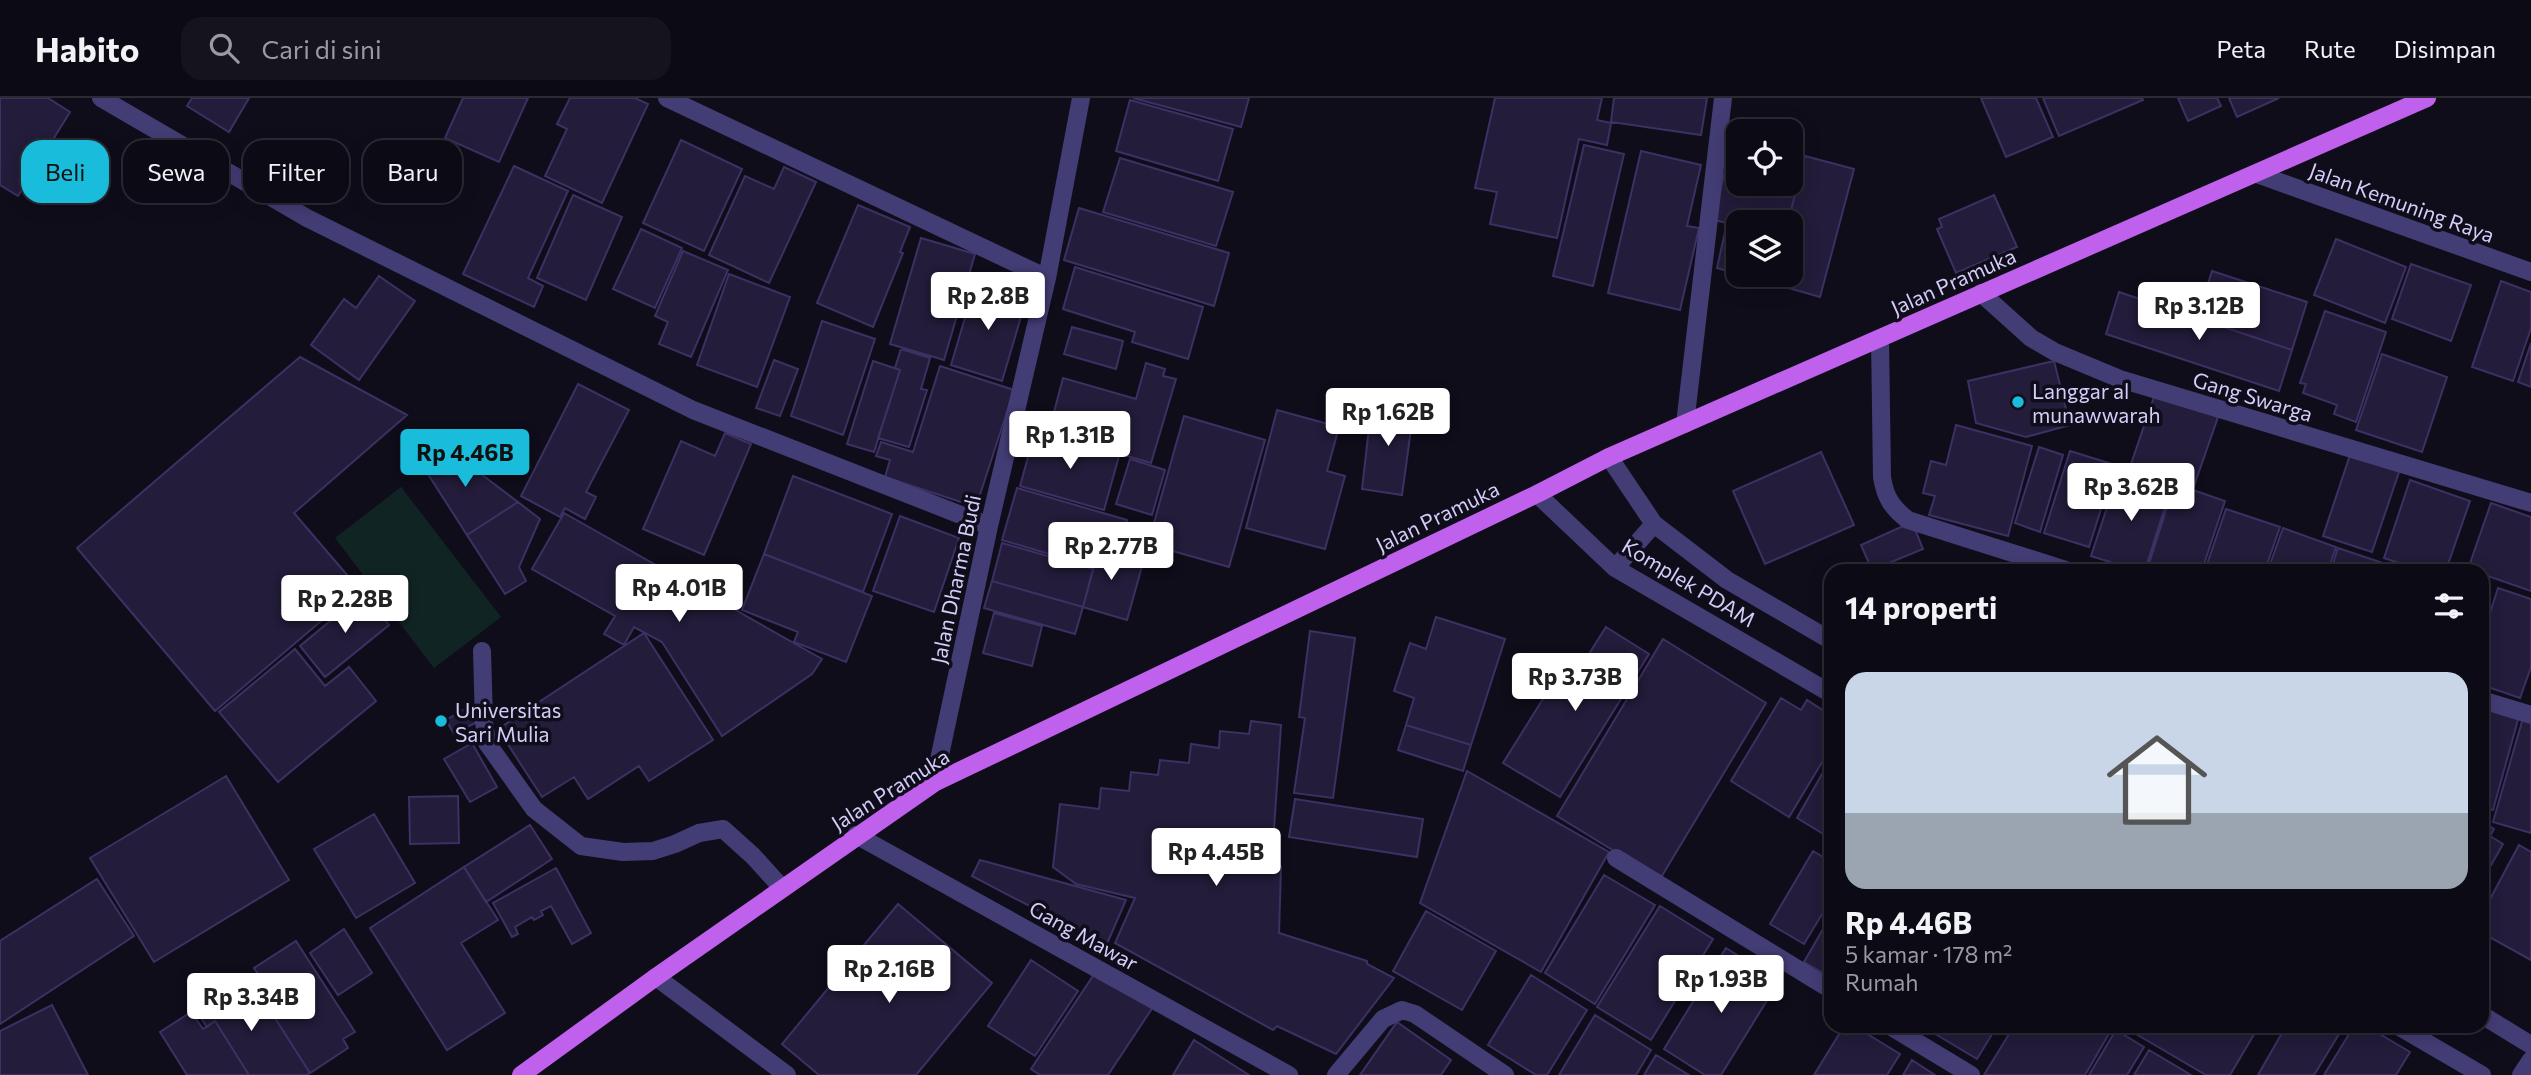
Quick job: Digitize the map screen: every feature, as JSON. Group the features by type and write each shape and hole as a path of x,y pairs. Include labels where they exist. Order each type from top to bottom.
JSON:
{"main road":[{"name":"Jalan Pramuka","path":"522,1075 856,835 934,783 1609,457 2427,98"}],"street":[{"path":"101,98 307,218 693,410 989,526"},
{"path":"667,98 1047,278"},
{"name":"Jalan Dharma Budi","path":"934,783 989,526 1047,278 1081,98"},
{"path":"1685,424 1723,98"},
{"name":"Jalan Kemuning Raya","path":"2257,174 2531,272"},
{"name":"Gang Swarga","path":"1981,293 2031,338 2055,352 2120,379 2531,503"},
{"path":"1880,339 1882,477 1884,491 1890,503 1909,520 2047,564"},
{"name":"Komplek PDAM","path":"1609,457 1654,524 1727,580 1824,637"},
{"name":"Komplek PDAM","path":"1537,494 1615,568 1824,690"},
{"path":"1615,568 1654,524"},
{"path":"482,651 484,722 488,743 534,809 543,817 581,846 623,852 653,851 699,832 723,829 782,888"},
{"path":"2489,702 2531,715"},
{"name":"Gang Mawar","path":"856,835 1289,1075"},
{"path":"1616,859 1824,985"},
{"path":"656,977 788,1075"},
{"path":"1336,1075 1383,1019 1402,1010 1415,1014 1505,1075"},
{"path":"2489,1019 2531,1045"},
{"path":"1902,1033 1971,1075"},
{"path":"2410,1033 2482,1075"},
{"path":"2521,1075 2531,1060"}],"green space":[{"path":"401,487 501,617 434,668 335,538"}],"building":[{"path":"0,98 48,98 70,112 53,140 21,140 21,191 18,196 0,185"},
{"path":"192,98 249,98 229,132 187,106"},
{"path":"463,98 528,98 499,162 462,146 462,140 445,138"},
{"path":"570,98 635,98 648,104 602,203 545,176 567,129 557,124"},
{"path":"1133,98 1249,98 1241,127"},
{"path":"1495,98 1602,98 1597,120 1611,123 1607,145 1579,139 1557,238 1490,224 1497,192 1475,188"},
{"path":"1614,98 1707,98 1701,135 1611,122"},
{"path":"1981,98 2036,98 2053,137 2006,157"},
{"path":"2043,98 2142,98 2143,100 2059,136"},
{"path":"2178,98 2217,98 2221,106 2188,121"},
{"path":"2229,98 2279,98 2237,117"},
{"path":"1130,100 1233,129 1218,181 1116,151"},
{"path":"681,140 742,169 704,251 643,223"},
{"path":"1584,145 1624,154 1593,286 1553,276"},
{"path":"1641,151 1701,165 1687,226 1699,228 1680,310 1608,293"},
{"path":"1805,156 1854,169 1820,297 1785,287 1803,287 1803,210 1791,210 1795,196 1803,196"},
{"path":"1120,158 1233,192 1216,246 1103,212"},
{"path":"1726,165 1726,196 1795,196 1791,210 1726,210 1726,223 1714,220"},
{"path":"514,166 568,191 528,278 543,286 534,307 463,274"},
{"path":"784,167 816,182 769,283 709,255 745,176 774,189"},
{"path":"573,195 622,217 586,300 537,278"},
{"path":"1994,195 2017,247 1956,273 1937,229 1942,227 1939,219"},
{"path":"858,205 910,227 900,252 903,253 873,327 817,303"},
{"path":"1079,208 1229,253 1214,306 1064,260"},
{"path":"1726,228 1726,271 1717,268"},
{"path":"641,229 682,248 655,308 613,289"},
{"path":"921,238 975,254 944,360 890,344"},
{"path":"2336,239 2406,267 2385,323 2314,295"},
{"path":"683,251 728,270 691,357 659,344 668,322 655,316"},
{"path":"2411,264 2471,285 2451,341 2392,319"},
{"path":"1075,267 1203,307 1188,359 1132,342 1135,332 1063,309"},
{"path":"2212,271 2307,302 2292,350 2197,318"},
{"path":"729,274 790,297 757,387 697,365"},
{"path":"379,276 415,301 359,380 311,345 344,299 356,308"},
{"path":"2501,281 2531,292 2531,328 2513,381 2472,367"},
{"path":"975,284 1026,300 1002,381 951,365"},
{"path":"2119,292 2292,350 2279,391 2106,334"},
{"path":"2325,311 2386,332 2356,422 2334,414 2337,405 2303,393 2306,384 2300,383"},
{"path":"822,321 875,339 843,435 791,416"},
{"path":"1072,327 1123,341 1116,369 1064,354"},
{"path":"2531,343 2531,387 2518,382"},
{"path":"901,349 930,358 921,389 927,390 909,447 878,438 900,370 895,368"},
{"path":"2382,354 2447,377 2422,452 2356,430"},
{"path":"300,357 407,415 294,513 359,589 215,711 77,548"},
{"path":"774,360 798,369 780,416 756,408"},
{"path":"873,361 900,370 874,452 847,444"},
{"name":"Langgar al munawwarah","path":"2054,361 2070,425 2026,437 1976,423 1968,381"},
{"path":"1146,363 1165,369 1163,376 1176,379 1151,463 1057,435 1063,415 1054,412 1063,378 1136,399"},
{"path":"940,366 1014,390 976,507 885,477 890,460 876,456 881,442 913,452"},
{"path":"578,384 629,410 586,492 596,497 585,519 565,508 560,517 521,496"},
{"path":"2155,394 2218,417 2194,486 2131,464"},
{"path":"1372,402 1414,407 1402,495 1362,489"},
{"path":"1277,410 1339,427 1327,471 1345,476 1325,549 1246,528"},
{"path":"1184,416 1265,440 1229,567 1148,544"},
{"path":"1956,425 2032,446 2008,536 1929,515 1935,496 1923,493 1931,461 1946,465"},
{"path":"1035,432 1119,456 1104,510 1020,486"},
{"path":"725,433 751,444 704,555 643,529 681,441 715,456"},
{"path":"440,443 518,502 467,535 417,457"},
{"path":"2039,447 2063,455 2040,532 2015,523"},
{"path":"2070,451 2115,465 2089,547 2044,533"},
{"path":"1821,452 1854,525 1765,564 1733,491"},
{"path":"2351,452 2400,469 2372,552 2323,536"},
{"path":"1130,459 1165,470 1152,515 1116,504"},
{"path":"2118,474 2170,491 2147,564 2117,564 2091,556"},
{"path":"793,476 892,514 863,592 764,554"},
{"path":"2410,480 2470,501 2448,564 2402,564 2384,558"},
{"path":"1017,488 1127,520 1116,558 1080,548 1076,562 1002,540"},
{"path":"2193,490 2225,501 2204,564 2149,564 2168,504 2175,506 2179,496 2190,499"},
{"path":"518,502 540,519 519,567 526,581 505,594 467,535"},
{"path":"2491,503 2531,517 2531,591 2489,576 2489,564 2470,564"},
{"path":"2226,509 2280,527 2267,564 2207,564"},
{"path":"564,513 822,659 812,674 722,736 662,642 634,627 624,645 604,634 615,616 532,569"},
{"path":"900,516 959,538 934,612 873,591"},
{"path":"1912,522 1923,549 1887,564 1869,564 1861,545"},
{"path":"2283,528 2336,547 2330,564 2270,564"},
{"path":"1002,543 1093,569 1083,607 992,581"},
{"path":"1080,548 1116,558 1118,552 1144,559 1127,620 1083,607 1094,567 1076,562"},
{"path":"2338,548 2386,564 2333,564"},
{"path":"764,554 872,596 846,662 794,642 798,632 742,610"},
{"path":"992,581 1083,607 1075,634 984,608"},
{"path":"2498,588 2531,599 2531,667 2520,698 2489,687 2489,616"},
{"path":"364,593 389,625 325,677 300,646"},
{"path":"994,613 1042,626 1032,666 983,653"},
{"path":"1436,617 1505,639 1471,745 1406,725 1414,698 1394,691 1410,643 1426,649"},
{"path":"1606,627 1649,654 1560,797 1503,763 1569,657 1582,665"},
{"path":"1310,631 1355,638 1333,798 1294,793 1305,718 1299,717"},
{"path":"644,633 713,740 649,781 639,766 588,799 574,777 542,797 498,729"},
{"path":"1663,639 1766,703 1660,879 1557,816"},
{"path":"295,649 325,686 349,667 376,701 278,782 219,712"},
{"path":"1781,698 1801,710 1807,700 1824,711 1824,759 1789,817 1731,781"},
{"path":"468,707 477,722 454,734 446,720"},
{"path":"2489,707 2519,716 2493,810 2489,809"},
{"path":"2523,718 2531,720 2531,833 2493,822"},
{"path":"1251,721 1281,725 1272,859 1281,867 1279,933 1367,961 1367,964 1394,978 1336,1054 1277,1026 1273,1030 1115,943 1135,898 1076,884 1053,867 1060,804 1099,809 1101,788 1129,791 1131,772 1158,775 1160,760 1189,763 1191,744 1219,748 1220,731 1249,734"},
{"path":"1406,725 1471,745 1463,771 1398,750"},
{"path":"472,743 497,787 470,802 444,759"},
{"path":"1467,771 1609,852 1541,972 1420,903"},
{"path":"1824,771 1824,834 1797,818"},
{"path":"226,776 289,880 154,962 90,858"},
{"path":"458,796 459,843 410,844 409,797"},
{"path":"1295,799 1423,819 1417,857 1289,837"},
{"path":"374,814 415,883 356,918 314,849"},
{"path":"530,825 552,859 486,902 464,867"},
{"path":"2489,826 2494,829 2490,836 2503,844 2489,869"},
{"path":"2519,845 2531,852 2531,960 2489,937 2489,901"},
{"path":"1813,851 1824,857 1824,911 1804,944 1770,924"},
{"path":"980,860 1126,900 1106,946 972,876"},
{"path":"464,867 498,920 461,943 505,1013 447,1050 370,928"},
{"path":"556,868 591,933 572,944 551,906 541,911 543,915 534,920 532,917 515,927 518,934 512,937 493,903"},
{"path":"1604,875 1655,905 1595,1004 1545,973"},
{"path":"97,879 134,936 0,1024 0,941"},
{"path":"898,904 992,983 916,1075 819,1075 782,1044"},
{"path":"1660,906 1713,939 1651,1040 1597,1007"},
{"path":"1426,911 1496,951 1462,1010 1393,971"},
{"path":"1824,927 1824,974 1804,962"},
{"path":"344,929 372,973 338,995 310,953"},
{"path":"296,941 355,1032 343,1039 348,1048 310,1073 266,1004 275,999 254,968"},
{"path":"1726,948 1779,981 1721,1075 1705,1075 1664,1049"},
{"path":"1031,960 1078,991 1035,1056 988,1026"},
{"path":"1097,970 1153,1007 1108,1075 1040,1075 1031,1069"},
{"path":"1531,975 1587,1010 1547,1075 1536,1075 1488,1045"},
{"path":"232,979 253,1012 266,1004 310,1073 249,1075 215,1021 207,1027 192,1004"},
{"path":"52,1005 88,1075 0,1075 0,1031"},
{"path":"191,1012 203,1029 215,1021 249,1075 187,1075 160,1032"},
{"path":"1595,1015 1651,1050 1636,1075 1559,1075"},
{"path":"1397,1022 1451,1060 1441,1075 1360,1075"},
{"path":"1840,1033 1866,1033 1900,1054 1887,1075 1814,1075"},
{"path":"1934,1033 1993,1033 1977,1059"},
{"path":"2010,1033 2110,1033 2085,1075 1984,1075"},
{"path":"2114,1033 2121,1033 2144,1047 2127,1075 2089,1075"},
{"path":"2255,1033 2230,1075 2206,1075 2136,1034"},
{"path":"2282,1033 2340,1033 2314,1075 2258,1075"},
{"path":"2350,1033 2378,1033 2410,1052 2396,1075 2324,1075"},
{"path":"1194,1040 1249,1075 1173,1075"},
{"path":"2149,1050 2191,1075 2134,1075"},
{"path":"1656,1055 1689,1075 1644,1075"},
{"path":"1912,1060 1935,1075 1903,1075"}],"place":[{"name":"Langgar al munawwarah","path":"2018,402"},
{"name":"Universitas Sari Mulia","path":"441,721"}]}
